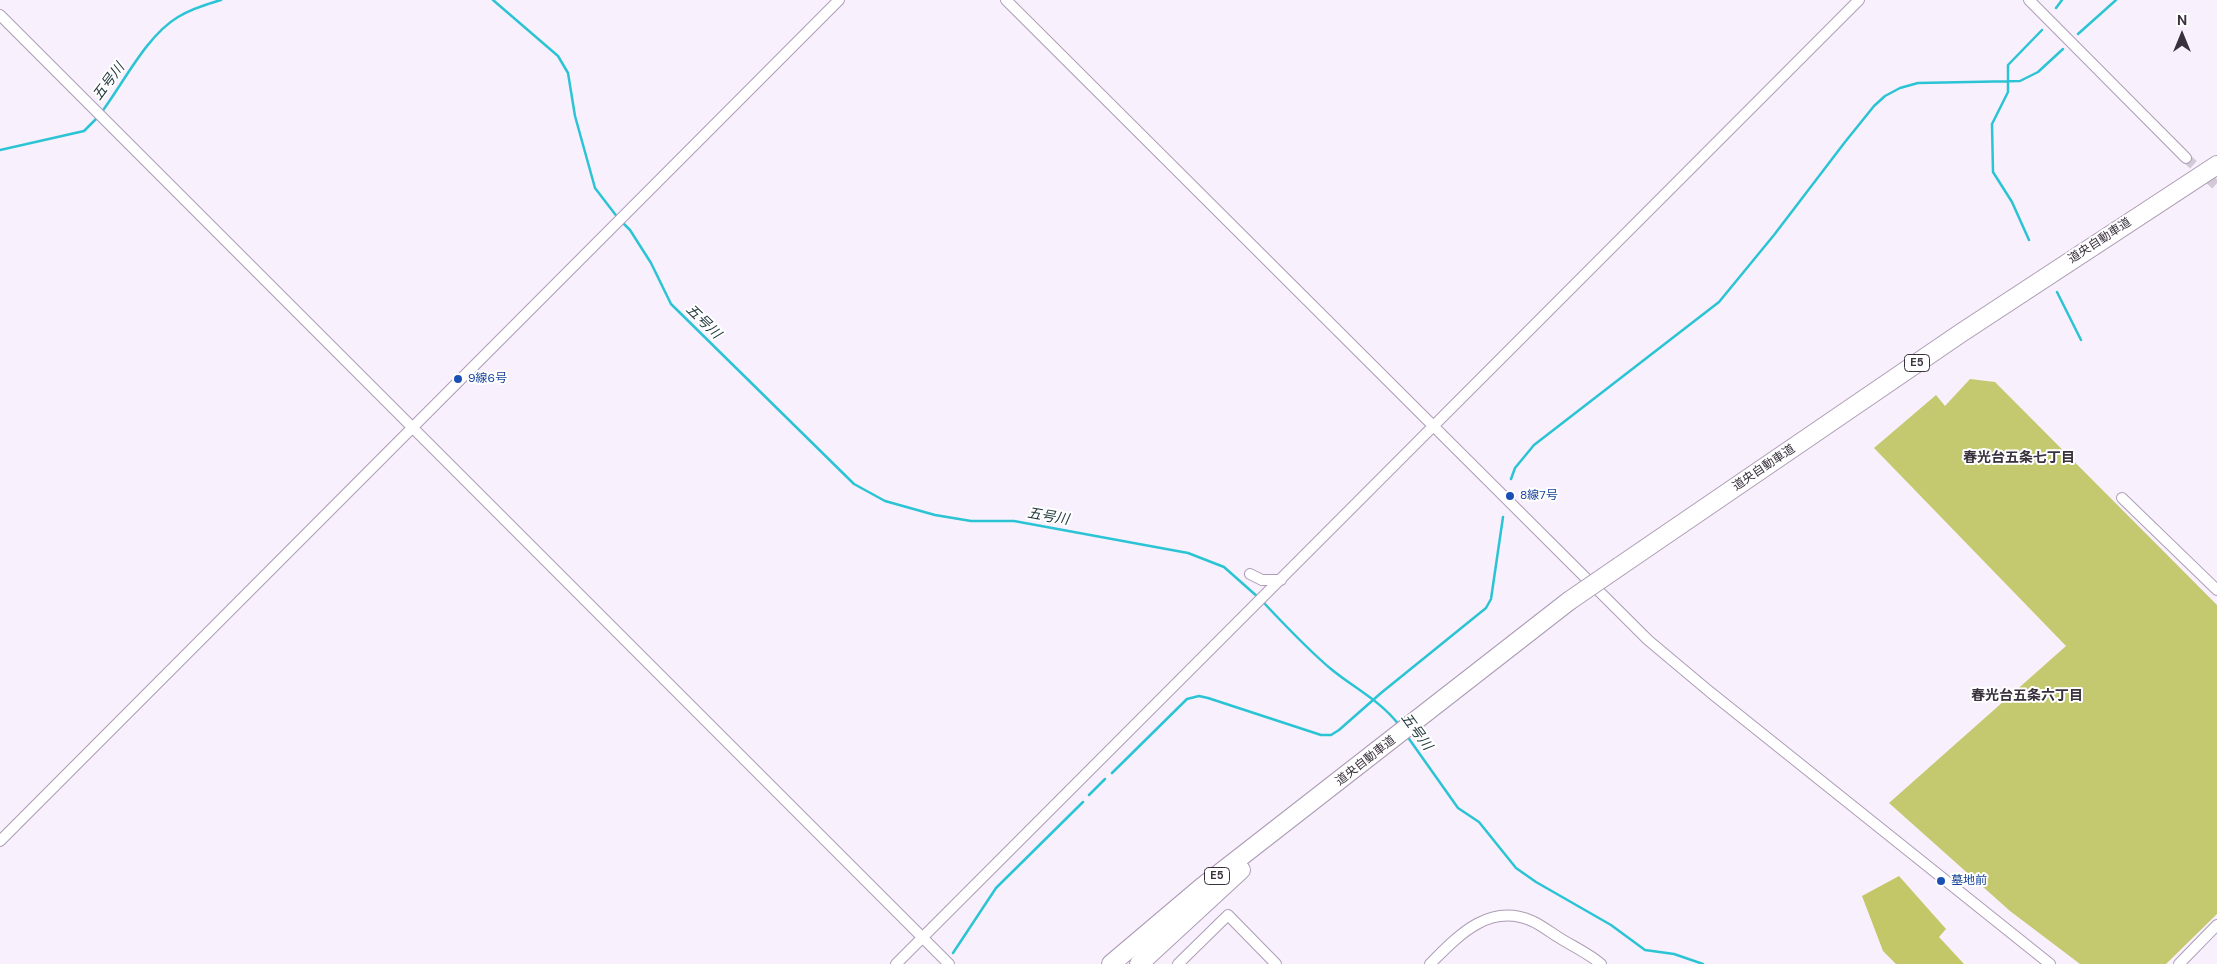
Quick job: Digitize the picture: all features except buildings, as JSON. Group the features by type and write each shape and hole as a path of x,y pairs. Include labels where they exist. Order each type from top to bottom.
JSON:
{"highway":[{"name":"道央自動車道","path":"1111,964 1202,888 1569,601 1969,328 2217,165"},
{"name":"道央自動車道","path":"1139,964 1326,792"}],"street":[{"path":"0,841 839,0"},
{"path":"1006,0 1648,640 1739,716 2050,964"},
{"path":"896,964 1859,0"},
{"path":"2029,0 2186,158"},
{"path":"0,15 949,964"},
{"path":"2122,498 2217,590"},
{"path":"1250,574 1262,580 1281,580"},
{"path":"1178,964 1228,915 1276,964"},
{"path":"1430,964 1461,934 1474,925 1489,918 1506,916 1533,921 1598,963"},
{"path":"2179,964 2217,925"},
{"path":"2186,956 2194,964"}],"green space":[{"path":"1970,379 1995,382 2217,605 2217,914 2166,964 2080,964 2010,911 1889,803 2066,646 1874,448 1936,395 1945,406"},
{"path":"1899,876 1946,929 1939,937 1964,964 1896,964 1883,951 1862,896"}],"waterway":[{"name":"五号川","path":"101,113 145,48 166,25 188,12 221,0"},
{"name":"五号川","path":"493,0 558,56 568,73 575,116 595,188 618,218"},
{"path":"2056,8 2062,0"},
{"path":"2078,34 2116,0"},
{"path":"2029,240 2012,202 1993,172 1992,124 2008,92 2008,65 2042,30"},
{"path":"1511,479 1515,468 1534,445 1719,302 1774,235 1874,106 1885,96 1900,88 1918,83 2020,81 2038,72 2063,49"},
{"name":"五号川","path":"0,150 84,131 97,118"},
{"name":"五号川","path":"622,222 630,230 651,263 671,304 854,484 885,501 935,515 971,521 1014,521 1188,553 1224,567 1259,598"},
{"path":"2057,292 2081,340"},
{"path":"1112,773 1187,699 1199,696 1321,735 1331,735 1339,730 1381,693 1486,608 1491,599 1503,517"},
{"name":"五号川","path":"1263,602 1322,661 1376,702 1399,725"},
{"name":"五号川","path":"1407,736 1458,808 1479,822 1516,868 1536,882 1611,925 1645,950 1674,954 1703,964"},
{"path":"1089,795 1105,779"},
{"path":"953,953 996,888 1083,802"}],"tunnel":[{"path":"2186,158 2217,186"}],"place":[{"name":"9線6号","path":"458,379"},
{"name":"8線7号","path":"1510,496"},
{"name":"墓地前","path":"1941,881"}],"district":[{"name":"春光台五条七丁目","path":"2019,458"},
{"name":"春光台五条六丁目","path":"2027,696"}]}
